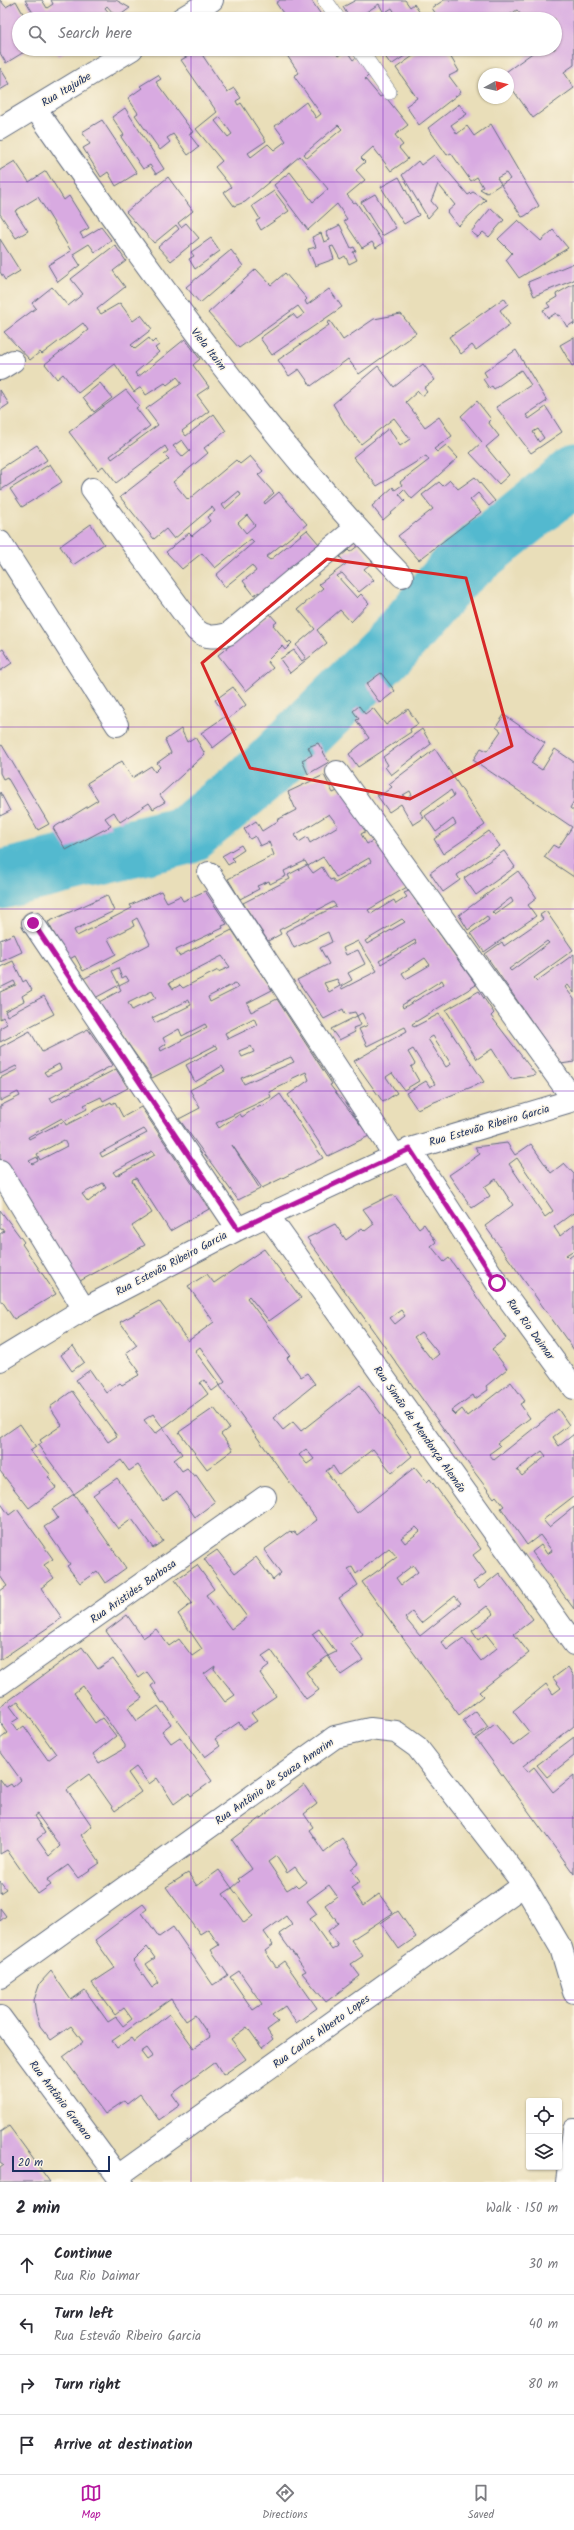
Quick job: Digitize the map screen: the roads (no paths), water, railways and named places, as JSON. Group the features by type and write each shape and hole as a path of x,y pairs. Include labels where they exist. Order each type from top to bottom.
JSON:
{"street":[{"path":"192,12 212,0"},
{"name":"Rua Itajuíbe","path":"0,129 120,56"},
{"name":"Viela Itaim","path":"35,108 147,268 255,408 356,528 402,576"},
{"path":"92,489 196,630 202,635 210,637 228,634 356,528"},
{"path":"0,542 117,725"},
{"path":"337,772 574,1100"},
{"name":"Rua Rio Daimar","path":"209,873 403,1152 574,1388"},
{"path":"33,923 238,1229"},
{"name":"Rua Estevão Ribeiro Garcia","path":"0,1360 84,1309 267,1214 403,1152 574,1100"},
{"path":"0,1171 84,1309"},
{"name":"Rua Simão de Mendonça Alemão","path":"267,1214 574,1644"},
{"name":"Rua Aristides Barbosa","path":"0,1684 265,1498"},
{"name":"Rua Antônio de Souza Amorim","path":"0,1977 335,1737 370,1729 396,1732 417,1747 524,1885 561,1948 574,1992"},
{"name":"Rua Carlos Alberto Lopes","path":"120,2179 524,1885"},
{"name":"Rua Antônio Granaro","path":"0,2017 120,2179"},
{"path":"567,2182 574,2130"}],"lane":[{"path":"325,0 333,12"},
{"path":"364,56 389,92"}],"waterway":[{"path":"0,880 187,835 266,771 395,643 456,571 574,476"}]}
